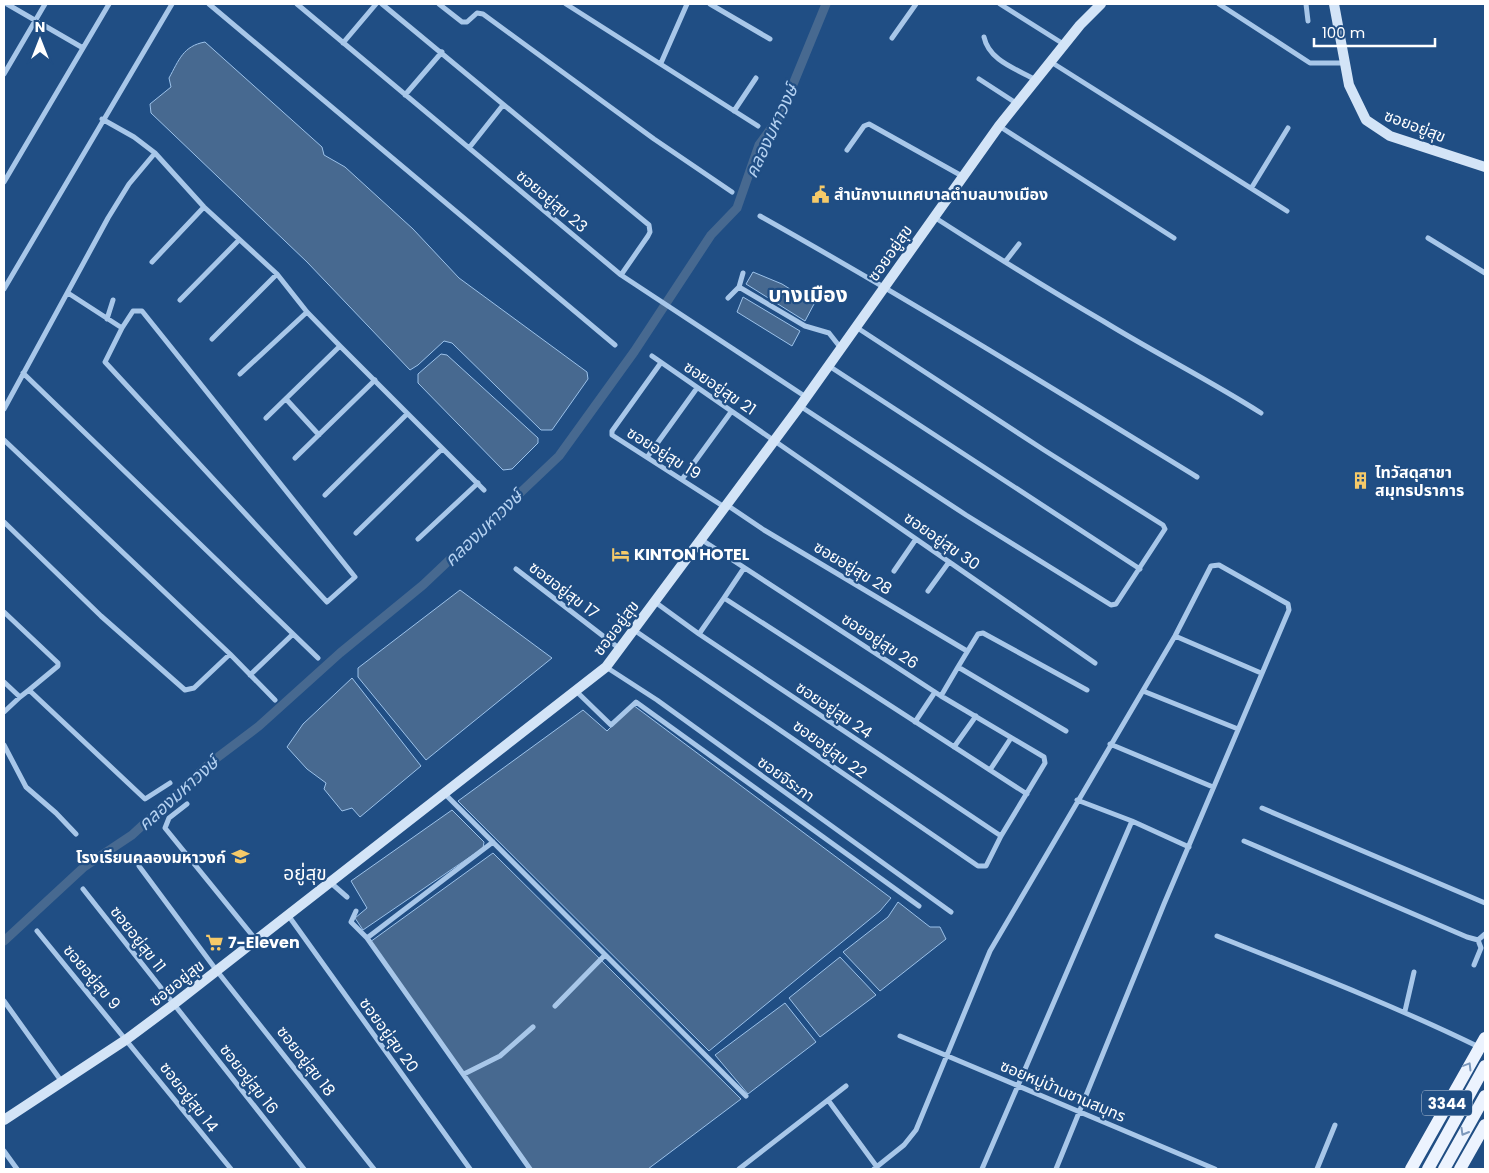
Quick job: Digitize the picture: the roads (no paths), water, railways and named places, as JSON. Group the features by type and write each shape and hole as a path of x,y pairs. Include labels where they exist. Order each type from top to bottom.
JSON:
{"main road":[{"name":"3344","path":"1411,1169 1482,1043"},
{"name":"3344","path":"1428,1169 1485,1066"},
{"name":"3344","path":"1444,1169 1485,1096"},
{"name":"3344","path":"1460,1169 1485,1125"}],"street":[{"path":"7,4 83,48"},
{"path":"4,74 45,4"},
{"path":"4,182 109,4"},
{"path":"4,289 102,119 172,4"},
{"path":"209,4 614,345"},
{"name":"ซอยอยู่สุข 23","path":"297,4 621,275 966,515 1111,605 1116,604 1140,569"},
{"path":"343,43 376,4"},
{"path":"382,4 649,225 650,232 648,236 621,275"},
{"path":"439,4 462,22 467,22 477,13 482,14 654,139 732,192"},
{"path":"566,4 758,126"},
{"path":"661,63 686,5 680,4"},
{"path":"710,4 770,39"},
{"path":"892,38 916,4"},
{"path":"1000,4 1065,45"},
{"name":"ซอยอยู่สุข","path":"4,1120 127,1039 174,1004 577,692 606,667 702,540 1016,103 1080,25 1101,4"},
{"path":"1219,4 1310,63 1344,63"},
{"path":"1306,4 1308,21"},
{"name":"ซอยอยู่สุข","path":"1334,4 1344,63 1354,97 1366,120 1390,136 1485,167"},
{"path":"984,37 986,48 993,56 1036,80"},
{"path":"405,95 442,52"},
{"path":"1051,62 1252,187 1287,211"},
{"path":"734,110 756,78"},
{"path":"979,79 1016,103"},
{"path":"469,148 503,105"},
{"path":"102,119 138,140 155,153 238,241 277,274 307,312 484,490"},
{"path":"847,150 864,126 869,124 962,176"},
{"path":"999,126 1174,238"},
{"path":"1252,187 1288,128"},
{"path":"4,409 129,184 155,153"},
{"path":"152,262 204,207"},
{"path":"760,216 885,286 948,327 1197,477"},
{"path":"934,217 1005,262 1261,413"},
{"path":"1428,238 1485,272"},
{"path":"180,300 238,241"},
{"path":"1005,262 1018,244"},
{"path":"728,298 739,287 743,273"},
{"path":"212,340 277,274"},
{"path":"739,287 805,326 829,333 840,347"},
{"path":"68,293 122,328"},
{"path":"107,318 113,300"},
{"path":"133,311 142,311 356,577 327,602 105,362 122,328 133,311"},
{"path":"240,374 307,312"},
{"path":"828,365 1140,569 1165,528 1164,525 1036,445 856,327"},
{"path":"266,418 340,346"},
{"name":"ซอยอยู่สุข 21","path":"652,356 660,364 774,440"},
{"name":"ซอยอยู่สุข 19","path":"660,364 612,432 613,436 726,506"},
{"path":"23,373 318,658"},
{"path":"295,458 375,380"},
{"path":"648,456 696,388"},
{"path":"286,399 319,435"},
{"path":"683,478 731,412"},
{"path":"324,495 407,414"},
{"path":"4,440 230,654 275,700"},
{"name":"ซอยอยู่สุข 30","path":"774,440 803,463 1095,664"},
{"path":"356,532 442,449"},
{"path":"418,539 478,483"},
{"name":"ซอยอยู่สุข 28","path":"726,506 967,651"},
{"path":"4,522 101,616 185,690 194,688 230,654"},
{"path":"894,571 916,539"},
{"name":"ซอยอยู่สุข 26","path":"702,540 941,696 1045,760 1027,794"},
{"path":"928,591 949,562"},
{"path":"828,1100 876,1168 912,1137 990,951 1077,800 1143,691 1211,566 1219,565 1289,606 1056,1169"},
{"path":"699,634 744,568"},
{"name":"ซอยอยู่สุข 17","path":"516,569 620,649"},
{"path":"724,598 1027,794 1000,836"},
{"name":"ซอยอยู่สุข 24","path":"655,602 699,634 1000,836"},
{"path":"4,612 58,662 58,666 4,712"},
{"name":"ซอยอยู่สุข 22","path":"634,630 978,866 986,866 1000,836"},
{"path":"941,696 978,634 983,632 1087,690"},
{"path":"250,674 293,634"},
{"path":"1174,636 1261,673"},
{"name":"ซอยจิระภา","path":"606,667 657,700 951,912"},
{"path":"958,667 1066,731"},
{"path":"4,682 20,697"},
{"path":"28,690 145,799 170,783"},
{"path":"1143,691 1238,729"},
{"path":"577,692 611,725 636,702 919,906"},
{"path":"915,722 935,692"},
{"path":"954,747 976,716"},
{"path":"990,770 1011,738"},
{"path":"1110,744 1213,787"},
{"path":"4,745 26,787 56,813 76,834"},
{"path":"445,794 746,1096"},
{"path":"1077,800 1132,821 1189,847"},
{"path":"187,804 169,818 165,828 256,940"},
{"path":"1262,808 1485,903"},
{"path":"982,1169 1132,821"},
{"path":"1244,841 1467,937 1478,940"},
{"path":"367,938 493,842"},
{"name":"ซอยอยู่สุข 18","path":"139,866 217,970 374,1169"},
{"path":"331,883 347,898"},
{"name":"ซอยอยู่สุข 11","path":"83,889 174,1004"},
{"path":"356,911 352,922 367,938 530,1169"},
{"name":"ซอยอยู่สุข 20","path":"288,915 470,1169"},
{"name":"ซอยอยู่สุข 9","path":"37,931 127,1039"},
{"path":"1478,940 1485,934"},
{"path":"1217,936 1314,973 1482,1043"},
{"path":"1474,965 1481,948 1478,940"},
{"path":"555,1006 605,955"},
{"path":"1405,1011 1414,972"},
{"path":"4,1001 62,1082"},
{"name":"ซอยอยู่สุข 16","path":"174,1004 304,1169"},
{"path":"464,1074 500,1056 533,1027"},
{"name":"ซอยหมู่บ้านชานสมุทร","path":"900,1036 1215,1169"},
{"name":"ซอยอยู่สุข 14","path":"127,1039 231,1169"},
{"path":"739,1169 846,1086"},
{"path":"1317,1169 1334,1125"},
{"path":"4,1151 16,1169"}],"water":[{"path":"205,42 322,147 324,155 345,167 413,229 459,278 587,372 588,379 552,430 541,430 452,343 444,341 410,370 307,262 151,113 150,104 171,87 169,78 182,55 192,47"},
{"path":"753,272 782,284 814,304 805,321 746,284"},
{"path":"743,297 800,331 792,346 737,312"},
{"path":"441,354 447,355 538,438 538,443 512,469 503,470 418,383 418,374"},
{"path":"460,590 552,658 426,760 358,677 358,668"},
{"path":"352,678 421,766 360,817 352,808 342,811 324,789 326,783 307,769 287,747 303,724"},
{"path":"633,705 891,898 880,911 709,1051 458,801 583,710 607,731"},
{"path":"452,810 484,842 483,848 363,930 355,918 367,908 351,881"},
{"path":"493,853 741,1099 648,1169 532,1169 370,942"},
{"path":"898,902 930,927 940,927 946,939 880,991 843,952 888,917"},
{"path":"840,957 876,995 820,1037 789,998"},
{"path":"785,1003 816,1042 748,1094 715,1055"}],"waterway":[{"name":"คลองมหาวงษ์","path":"4,941 84,867 132,835 210,763 259,726 340,653 423,585 559,456 634,352 711,235 737,208 759,145 780,116 826,4"}],"place":[{"name":"สำนักงานเทศบาลตำบลบางเมือง","path":"820,194"},
{"name":"ไทวัสดุสาขา สมุทรปราการ","path":"1361,481"},
{"name":"KINTON HOTEL","path":"620,554"},
{"name":"โรงเรียนคลองมหาวงก์","path":"240,857"},
{"name":"7-Eleven","path":"214,942"}],"district":[{"name":"บางเมือง","path":"808,294"},
{"name":"อยู่สุข","path":"305,873"}]}
